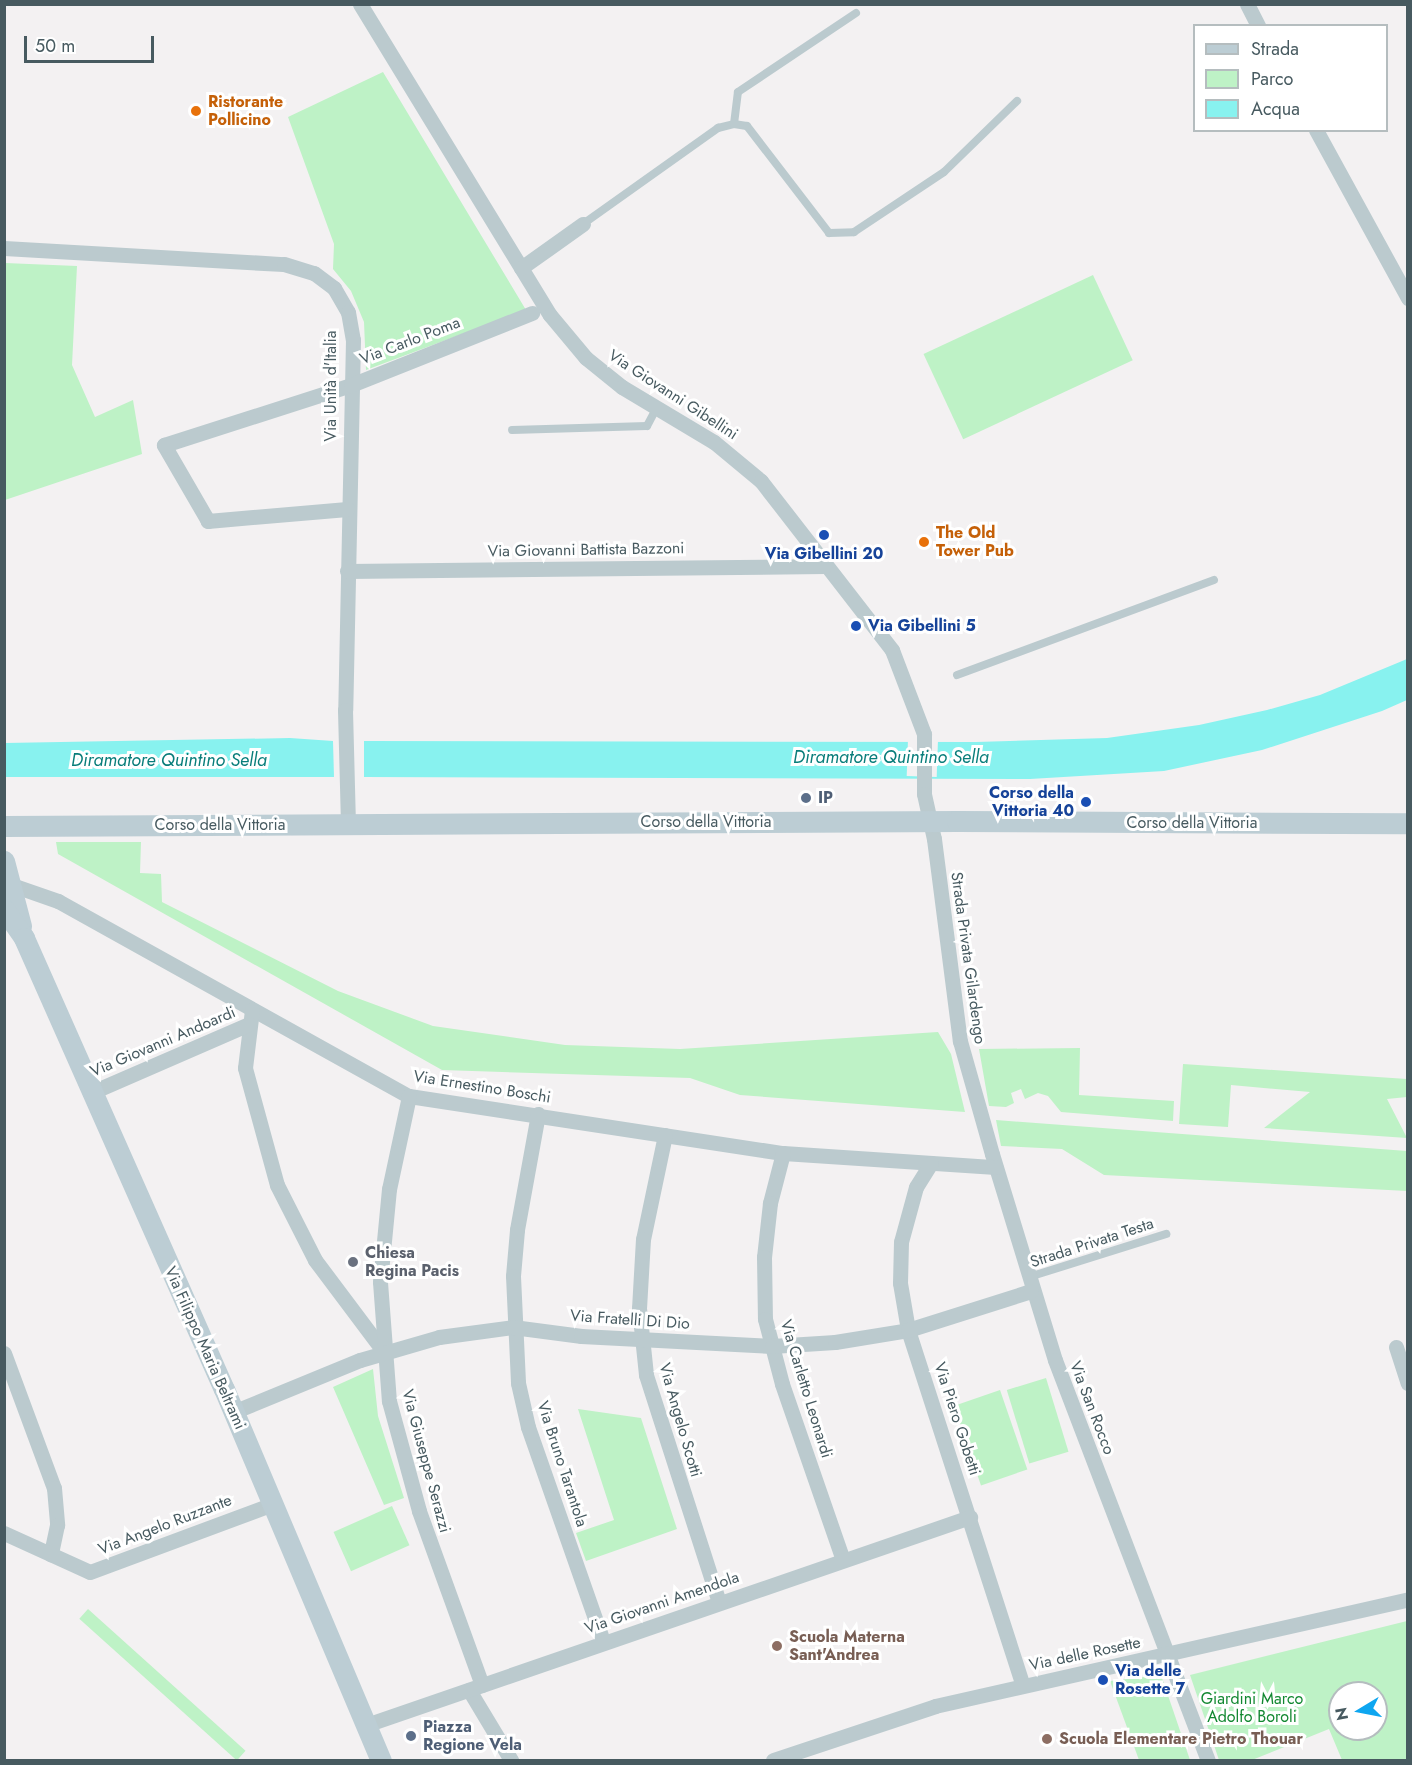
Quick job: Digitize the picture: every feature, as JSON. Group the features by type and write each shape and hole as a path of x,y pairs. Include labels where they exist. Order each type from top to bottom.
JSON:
{"main road":[{"name":"Corso della Vittoria","path":"4,826 930,822 1407,824"},
{"name":"Via Filippo Maria Beltrami","path":"4,861 24,938 90,1093 273,1504 381,1761"},
{"name":"Via Filippo Maria Beltrami","path":"4,909 24,938"}],"street":[{"name":"Via Giovanni Gibellini","path":"360,4 550,315 586,358 622,387 740,461 761,481 891,650 910,689 925,740 924,777 930,822"},
{"path":"1247,4 1257,24"},
{"path":"1317,132 1407,298"},
{"path":"521,268 583,224"},
{"name":"Via Unità d'Italia","path":"4,248 284,264 314,273 334,288 348,312 353,340 347,509 348,824"},
{"name":"Via Carlo Poma","path":"347,509 208,521 164,445 351,385 532,313"},
{"name":"Via Giovanni Battista Bazzoni","path":"347,571 825,566"},
{"name":"Strada Privata Gilardengo","path":"930,822 960,1041 996,1167"},
{"name":"Via Ernestino Boschi","path":"12,885 58,901 251,1017 409,1096 538,1114 783,1154 996,1167"},
{"path":"251,1017 245,1068 277,1185 315,1260 384,1352"},
{"name":"Via Giovanni Andoardi","path":"90,1093 251,1017"},
{"name":"Via Giuseppe Serazzi","path":"409,1096 389,1189 380,1282 389,1401 419,1511 476,1687 511,1761"},
{"name":"Via Bruno Tarantola","path":"538,1114 517,1230 513,1328 518,1383 528,1427 603,1641"},
{"name":"Via Angelo Scotti","path":"664,1135 643,1239 639,1308 646,1375 719,1603"},
{"name":"Via Carletto Leonardi","path":"783,1154 770,1203 764,1257 765,1319 843,1560"},
{"name":"Via Piero Gobetti","path":"931,1163 915,1189 901,1242 900,1283 908,1330 1023,1685"},
{"name":"Via San Rocco","path":"996,1167 1030,1284 1160,1640 1170,1655 1208,1761"},
{"name":"Via Fratelli Di Dio","path":"233,1412 384,1352 439,1336 513,1328 643,1339 772,1346 835,1342 908,1330 1030,1284"},
{"path":"1396,1347 1407,1383"},
{"path":"4,1353 54,1488 57,1525 51,1554"},
{"name":"Via Angelo Ruzzante","path":"4,1533 90,1572 273,1504"},
{"name":"Via Giovanni Amendola","path":"366,1725 603,1641 970,1517"},
{"name":"Via delle Rosette","path":"773,1761 805,1755 935,1706 1023,1685 1170,1655 1407,1599"}],"lane":[{"path":"734,124 738,92 856,13"},
{"path":"583,224 718,128 734,124 747,126 829,232 842,234 854,232 944,172 1017,101"},
{"path":"512,430 647,426 657,407"},
{"path":"957,675 1214,580"},
{"name":"Strada Privata Testa","path":"1030,1284 1166,1234"}],"green space":[{"path":"383,72 526,310 366,370 364,322 351,291 333,269 334,244 288,117"},
{"path":"5,263 77,266 72,365 95,417 133,400 142,454 5,500"},
{"path":"1093,275 1133,360 963,439 924,354"},
{"path":"56,842 141,842 140,873 161,874 162,902 338,991 433,1026 565,1045 680,1049 938,1032 951,1054 965,1112 740,1095 690,1078 442,1070 58,854"},
{"path":"1080,1048 1079,1095 1174,1101 1173,1121 1061,1112 1048,1096 1038,1093 1025,1099 1021,1089 1011,1093 1014,1103 1006,1107 989,1106 979,1049"},
{"path":"1183,1064 1407,1079 1407,1097 1387,1099 1407,1138 1264,1128 1310,1092 1231,1085 1228,1127 1179,1124"},
{"path":"996,1120 1407,1151 1407,1191 1104,1175 1062,1149 1001,1146"},
{"path":"373,1369 378,1416 404,1498 384,1505 333,1387"},
{"path":"1046,1378 1069,1452 1029,1464 1007,1390"},
{"path":"1000,1390 1027,1469 981,1485 954,1406"},
{"path":"578,1409 641,1418 677,1529 586,1561 576,1533 614,1520"},
{"path":"392,1506 409,1545 351,1571 334,1532"},
{"path":"88,1609 246,1751 236,1760 79,1619"},
{"name":"Giardini Marco Adolfo Boroli","path":"1407,1621 1407,1760 1342,1760 1334,1741 1388,1741 1388,1681 1328,1681 1328,1729 1252,1760 1219,1760 1190,1675"},
{"path":"1161,1675 1190,1760 1139,1760 1110,1681"}],"water":[{"name":"Diramatore Quintino Sella","path":"1407,659 1407,700 1382,711 1262,750 1164,771 1030,779 364,777 364,741 976,742 1107,738 1199,725 1267,710 1320,695"},
{"name":"Diramatore Quintino Sella","path":"290,738 333,741 334,777 5,777 5,743"}],"pier":[{"path":"908,739 938,740 937,777 907,776"}],"place":[{"name":"Ristorante Pollicino","path":"196,111"},
{"name":"Via Gibellini 20","path":"824,535"},
{"name":"The Old Tower Pub","path":"924,542"},
{"name":"Via Gibellini 5","path":"856,626"},
{"name":"IP","path":"806,798"},
{"name":"Corso della Vittoria 40","path":"1086,802"},
{"name":"Chiesa Regina Pacis","path":"353,1262"},
{"name":"Scuola Materna Sant'Andrea","path":"777,1646"},
{"name":"Via delle Rosette 7","path":"1103,1680"},
{"name":"Piazza Regione Vela","path":"411,1736"},
{"name":"Scuola Elementare Pietro Thouar","path":"1047,1739"}]}
